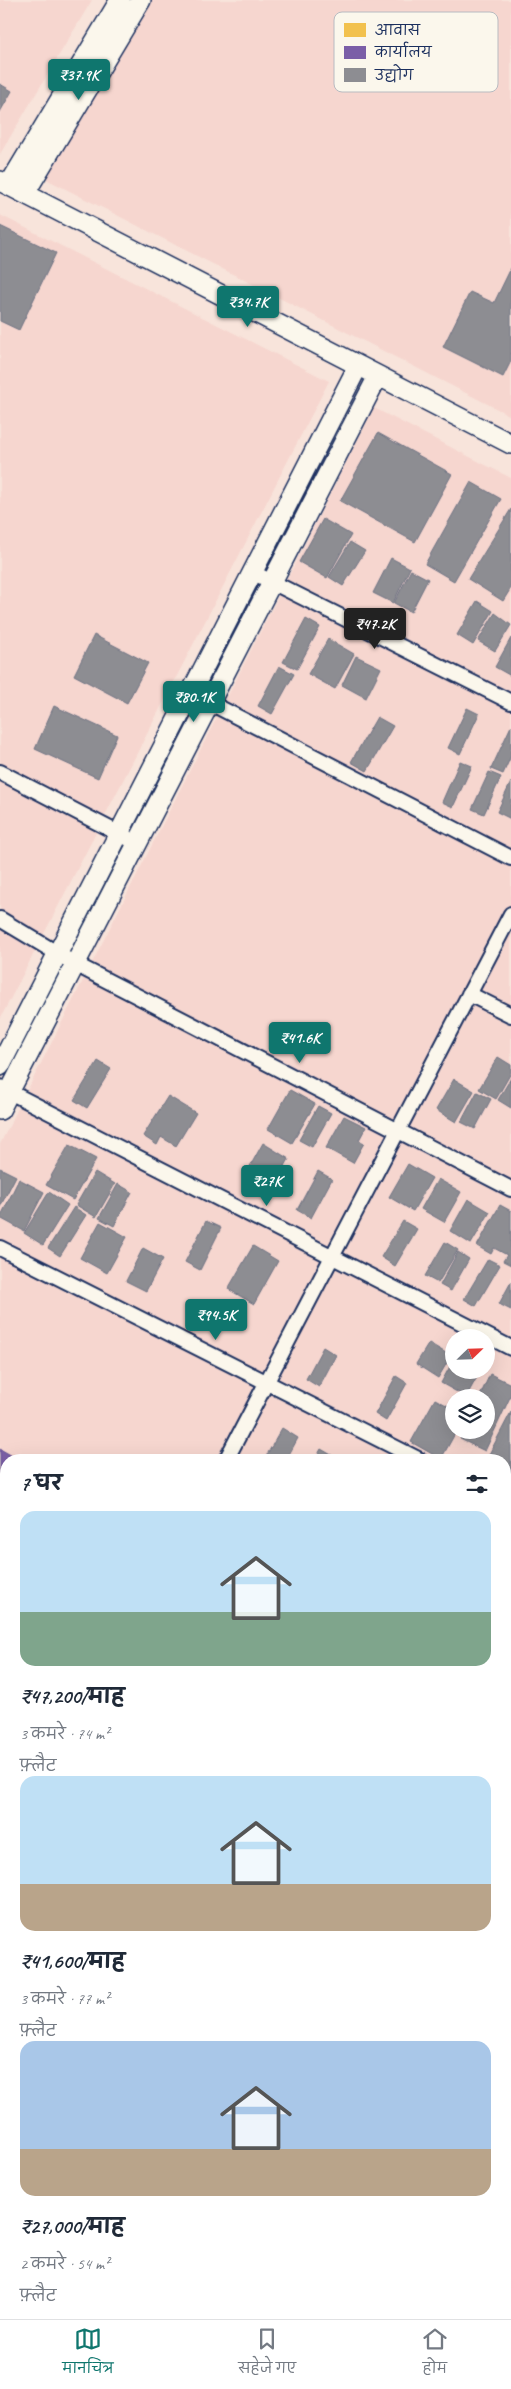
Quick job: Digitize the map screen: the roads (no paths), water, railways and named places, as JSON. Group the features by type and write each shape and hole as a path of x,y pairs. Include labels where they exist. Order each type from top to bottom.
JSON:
{"street":[{"path":"12,187 120,0"},
{"path":"12,187 141,0"},
{"path":"12,187 511,444"},
{"path":"0,1066 358,366"},
{"path":"0,1110 5,1089 75,964 378,376"},
{"path":"252,572 511,702"},
{"path":"191,693 511,858"},
{"path":"0,772 137,843"},
{"path":"229,1454 511,914"},
{"path":"0,919 75,964 511,1189"},
{"path":"469,994 511,1015"},
{"path":"5,1089 511,1348"},
{"path":"0,1248 408,1454"}]}
